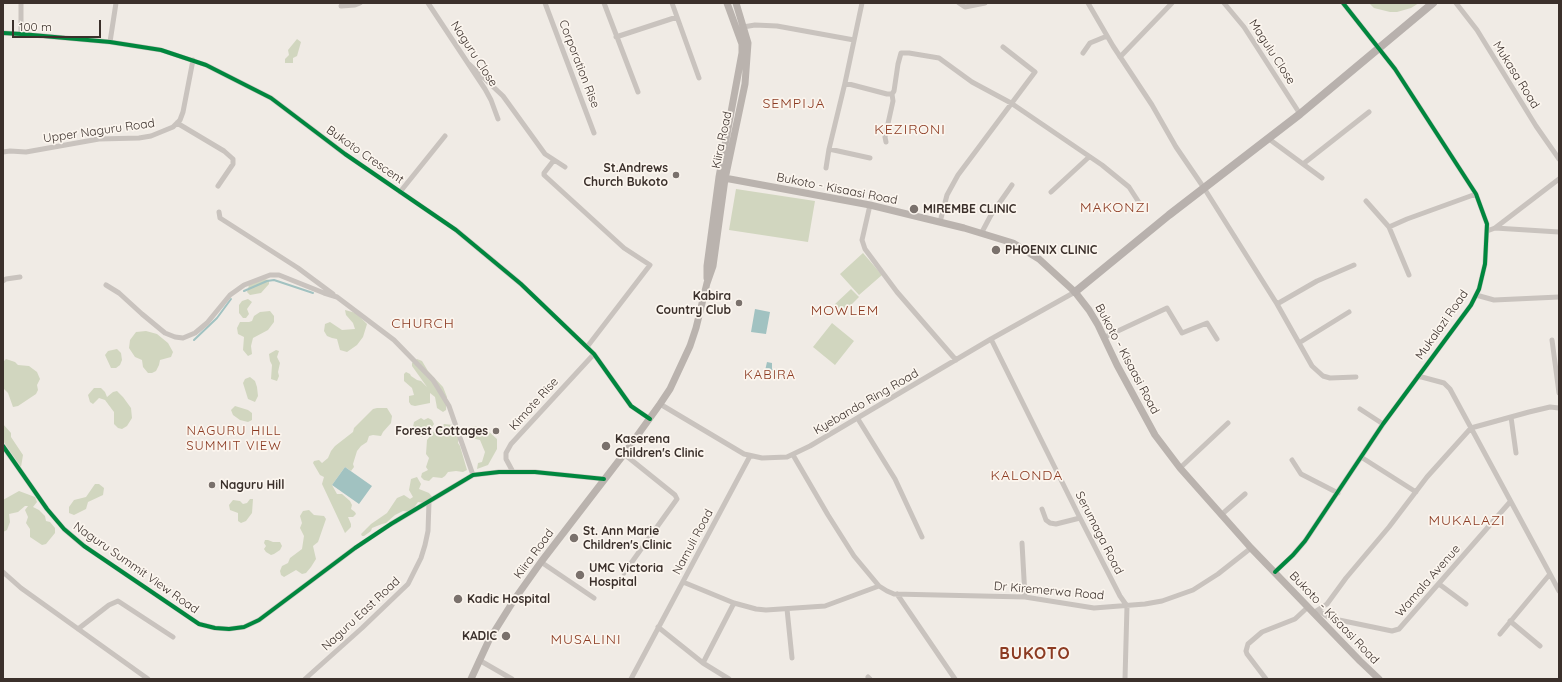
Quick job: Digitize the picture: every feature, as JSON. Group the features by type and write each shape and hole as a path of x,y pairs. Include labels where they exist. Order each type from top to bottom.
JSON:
{"main road":[{"name":"Kiira Road","path":"471,679 479,660 502,618 541,562 650,419 670,389 690,346 698,322 707,282 713,266 722,178 742,53 742,44 727,3"},
{"name":"Kiira Road","path":"722,178 745,84 748,43 736,3"},
{"path":"1076,292 1123,252 1300,114 1433,3"},
{"name":"Bukoto - Kisaasi Road","path":"722,178 870,205 982,232 1013,243 1031,253 1076,292 1089,310 1155,435 1180,468 1251,548 1308,607 1316,612 1379,679"}],"street":[{"path":"21,3 21,34"},
{"path":"110,42 116,3"},
{"path":"341,6 355,6 360,3"},
{"name":"Naguru Close","path":"428,3 491,100 498,119"},
{"name":"Corporation Rise","path":"545,3 594,133"},
{"path":"604,3 638,92"},
{"path":"672,3 699,78"},
{"path":"826,168 862,3"},
{"path":"959,3 965,7 985,3"},
{"path":"1088,3 1120,58 1152,105 1176,147 1204,188 1277,304 1312,366 1323,376 1330,378 1356,377"},
{"path":"1120,58 1172,3"},
{"name":"Magulu Close","path":"1224,3 1238,18 1300,114"},
{"name":"Mukalazi Road","path":"1275,572 1294,555 1305,541 1383,424 1463,316 1476,295 1482,280 1485,264 1487,231 1485,217 1476,194 1408,87 1379,48 1342,3"},
{"name":"Mukasa Road","path":"1456,3 1476,30 1536,126 1559,159"},
{"path":"616,37 678,17"},
{"path":"744,28 755,25 777,26 854,40"},
{"name":"Bukoto Crescent","path":"3,33 110,42 161,50 206,65 271,98 326,141 456,230 521,284 594,354 627,401 650,419"},
{"path":"1083,54 1092,41 1107,36"},
{"path":"940,222 945,201 953,182 1035,72 1003,47"},
{"path":"886,142 885,137 900,55 903,53 909,53 939,58 972,82 1011,103 1089,156 1130,187 1140,204"},
{"path":"193,60 183,112 177,123 224,151 232,159 233,164 218,186"},
{"path":"469,64 502,96 546,154 565,167"},
{"path":"845,83 892,94"},
{"path":"1303,164 1369,112"},
{"name":"Upper Naguru Road","path":"3,152 26,152 99,139 139,138 151,136 174,127 177,123"},
{"path":"400,192 445,136"},
{"path":"1269,139 1322,178"},
{"path":"829,149 870,158"},
{"path":"1051,192 1089,156"},
{"path":"554,160 544,175 624,248 650,265 587,347"},
{"path":"1487,231 1495,228 1559,179"},
{"path":"982,232 991,215 1012,185"},
{"path":"1390,227 1407,219 1476,194"},
{"path":"1366,201 1390,227 1409,275"},
{"path":"870,205 862,240 864,250 897,292 956,360"},
{"path":"219,212 220,218 298,268 394,340 405,350 433,380 449,406 473,475"},
{"path":"1495,228 1559,232"},
{"path":"1277,304 1316,281 1354,265"},
{"path":"106,285 119,293 165,333 183,338 195,333 207,323 230,295 244,285 258,278 270,275 279,275 337,297"},
{"path":"3,281 6,279 20,277"},
{"name":"Kyebando Ring Road","path":"658,407 750,456 771,458 793,455 858,419 991,339 1076,292"},
{"path":"1476,295 1494,300 1559,297"},
{"path":"1104,337 1168,308 1182,333 1207,323 1217,339"},
{"path":"1299,343 1349,312"},
{"name":"Serumaga Road","path":"991,339 1080,518 1120,596 1127,606"},
{"path":"1552,340 1558,372 1559,393"},
{"name":"Kimote Rise","path":"514,472 506,459 506,452 511,444 594,354"},
{"path":"1418,376 1440,382 1447,386 1559,591"},
{"path":"1316,612 1327,604 1350,573 1389,527 1442,460 1471,428 1550,407 1559,408"},
{"path":"1360,409 1383,424"},
{"path":"1511,417 1516,453"},
{"path":"858,419 895,479 922,537"},
{"path":"1180,468 1228,422"},
{"name":"Naguru Summit View Road","path":"3,446 47,509 64,529 84,546 182,614 199,624 215,628 229,629 244,627 259,620 312,579 357,547 391,524 429,502"},
{"path":"624,573 677,499 676,495 626,452"},
{"path":"793,455 840,535 861,565 879,586 887,591 897,594 955,679"},
{"name":"Namuli Road","path":"631,679 750,456"},
{"path":"1361,457 1416,492"},
{"path":"1292,460 1301,474 1338,493"},
{"path":"429,502 473,475 514,472 552,473 604,478"},
{"path":"1221,515 1245,494"},
{"name":"Naguru East Road","path":"305,679 408,584 421,558 425,545 428,531 429,502"},
{"name":"Wamala Avenue","path":"1316,612 1339,620 1392,631 1403,626 1510,502"},
{"path":"1042,509 1046,520 1050,523 1056,524 1080,518"},
{"path":"1022,543 1026,597"},
{"name":"Dr Kiremerwa Road","path":"897,594 1026,597 1090,608 1127,606 1162,601 1192,590 1218,574 1251,548"},
{"path":"541,562 594,598"},
{"path":"3,572 21,588 148,679"},
{"path":"1500,634 1550,574"},
{"path":"683,582 734,603 760,610 825,606 879,586"},
{"path":"1439,584 1466,604"},
{"path":"78,629 109,605 118,601 173,637"},
{"path":"703,663 734,603"},
{"path":"1125,679 1127,606"},
{"path":"1266,679 1247,654 1246,651 1248,644 1262,632 1295,620 1308,607"},
{"path":"787,609 792,658"},
{"path":"1510,621 1540,646"},
{"path":"658,627 703,663 729,679"},
{"path":"479,660 512,679"}],"green space":[{"path":"1369,3 1419,3 1411,8 1397,12 1390,12 1374,8"},
{"path":"297,39 301,42 297,56 293,58 293,63 285,63 285,59 289,55 288,50"},
{"path":"736,189 815,201 808,242 729,230"},
{"path":"863,253 882,275 859,295 840,274"},
{"path":"264,279 269,280 269,284 261,293 250,295 247,292 249,285"},
{"path":"851,289 859,297 843,313 834,305"},
{"path":"248,299 252,302 247,309 249,314 246,318 243,318 239,313 239,305 242,301"},
{"path":"345,310 356,313 367,324 363,337 357,345 347,352 340,350 337,339 327,336 324,331 325,324 330,322 342,330 355,329 353,323 346,315"},
{"path":"270,311 274,316 274,322 268,330 253,338 251,346 252,354 248,356 243,350 244,337 238,334 237,328 240,322 252,321 254,316 260,312"},
{"path":"832,323 854,341 835,365 813,347"},
{"path":"146,331 157,334 168,343 173,352 171,357 160,360 156,371 152,373 148,373 143,367 142,360 135,357 129,348 130,340 136,332"},
{"path":"117,349 121,353 122,360 120,365 116,368 111,368 105,355 108,351"},
{"path":"276,350 279,351 277,357 280,363 277,381 271,379 272,365 269,354"},
{"path":"6,359 15,362 18,365 29,366 37,372 40,379 37,385 38,390 36,394 18,406 13,407 8,393 3,386 3,362"},
{"path":"417,359 422,361 428,371 443,387 447,397 446,410 443,412 437,408 435,397 430,393 430,403 415,406 411,405 409,402 409,396 414,395 412,388 404,381 404,374 406,372 417,380 421,381 427,387 412,366 412,363"},
{"path":"250,377 255,381 257,387 258,396 255,402 248,399 243,383 245,379"},
{"path":"94,388 101,388 107,397 113,392 117,391 123,397 131,408 132,418 127,426 122,429 118,428 114,424 114,412 105,400 99,398 93,404 90,402 88,395"},
{"path":"235,406 248,410 252,413 252,420 248,422 240,420 233,415 231,410"},
{"path":"387,408 392,416 391,423 381,436 369,436 367,442 357,451 353,464 354,467 351,471 345,467 332,485 337,494 342,494 350,501 352,505 351,509 356,514 353,517 348,517 351,527 345,533 322,484 324,477 320,475 313,463 314,461 319,460 322,463 328,458 335,446 353,432 354,428 373,409"},
{"path":"421,418 424,420 428,418 432,420 434,424 431,432 422,437 417,434 413,427 414,422"},
{"path":"3,424 11,433 11,437 23,455 21,467 3,441"},
{"path":"444,424 453,425 460,433 458,443 467,470 463,472 448,472 442,478 433,477 429,481 424,480 421,477 422,473 428,470 426,467 429,458 426,454 427,440 435,430 440,429"},
{"path":"474,426 487,430 497,439 497,449 488,465 477,469 478,463 482,462 485,452 480,440 467,437 463,434 466,428"},
{"path":"417,477 421,484 419,489 429,493 433,498 425,503 418,502 411,512 403,511 395,515 386,523 372,528 371,531 362,536 361,534 371,524 387,513 397,498 404,495 410,499 413,497 409,490 411,479"},
{"path":"95,484 99,484 104,488 103,495 88,502 86,509 74,515 69,513 69,507 74,500 86,497"},
{"path":"19,491 35,497 37,502 33,507 39,510 45,516 46,521 50,522 55,528 55,533 46,544 42,545 30,537 30,529 26,523 28,517 25,510 28,506 25,506 18,512 9,514 10,522 7,530 3,532 3,500"},
{"path":"250,499 253,499 252,513 246,521 241,523 238,521 238,513 230,510 229,505 233,500 240,501 243,504 247,503"},
{"path":"309,510 314,515 324,516 326,519 318,542 313,546 316,559 306,573 302,574 296,570 284,577 281,575 280,571 282,566 288,563 290,558 302,549 304,536 300,528 302,523 300,516 303,511"},
{"path":"265,540 280,542 282,546 280,550 271,555 266,552 264,549 266,546 264,543"}],"water":[{"path":"755,309 770,312 766,334 751,332"},
{"path":"767,362 772,363 772,369 779,370 777,378 764,375"},
{"path":"345,467 372,486 359,504 332,485"}],"waterway":[{"path":"244,291 267,281 274,280 313,293"},
{"path":"194,340 217,318 231,299"}],"cycle path":[{"path":"1275,572 1305,541 1383,424 1471,305 1479,289 1485,264 1487,224 1476,194 1395,69 1343,3"},
{"path":"3,33 110,42 161,50 206,65 271,98 345,154 456,230 521,284 594,354 631,406 650,419"},
{"path":"3,446 47,509 64,529 84,546 199,624 215,628 229,629 244,627 259,620 355,548 391,524 473,475 499,472 535,472 604,479"}],"place":[{"name":"St.Andrews Church Bukoto","path":"676,175"},
{"name":"MIREMBE CLINIC","path":"914,209"},
{"name":"PHOENIX CLINIC","path":"996,250"},
{"name":"Kabira Country Club","path":"739,303"},
{"name":"Forest Cottages","path":"496,431"},
{"name":"Kaserena Children's Clinic","path":"606,446"},
{"name":"Naguru Hill","path":"212,485"},
{"name":"St. Ann Marie Children's Clinic","path":"574,538"},
{"name":"UMC Victoria Hospital","path":"580,575"},
{"name":"Kadic Hospital","path":"458,599"},
{"name":"KADIC","path":"506,636"}],"district":[{"name":"SEMPIJA","path":"794,104"},
{"name":"KEZIRONI","path":"910,130"},
{"name":"MAKONZI","path":"1115,208"},
{"name":"MOWLEM","path":"845,311"},
{"name":"CHURCH","path":"423,324"},
{"name":"KABIRA","path":"770,375"},
{"name":"NAGURU HILL SUMMIT VIEW","path":"234,438"},
{"name":"KALONDA","path":"1027,476"},
{"name":"MUKALAZI","path":"1467,521"},
{"name":"MUSALINI","path":"586,640"},
{"name":"BUKOTO","path":"1035,654"}]}
